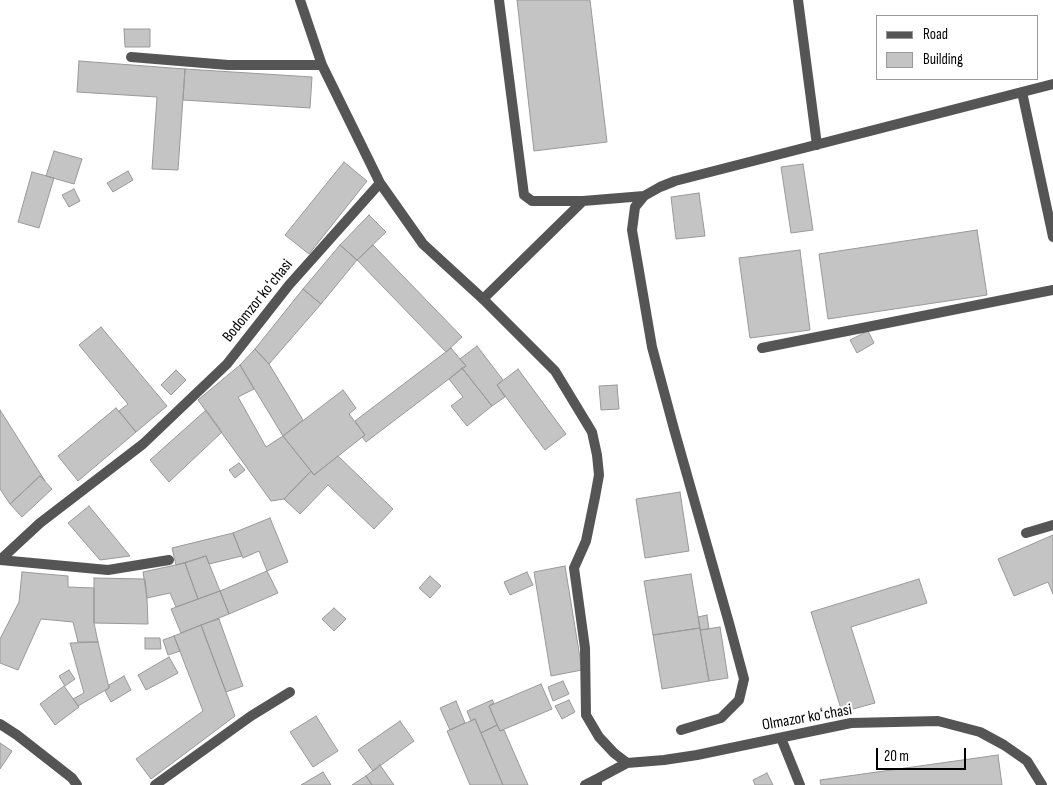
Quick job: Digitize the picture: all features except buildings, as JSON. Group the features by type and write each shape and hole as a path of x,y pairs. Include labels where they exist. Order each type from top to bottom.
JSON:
{"street":[{"path":"300,0 322,65 380,183 423,244 483,299 555,371 592,432 597,455 598,475 586,541 574,568 586,648 586,715 599,737 626,763"},
{"path":"499,0 524,195 532,201 583,202 644,196"},
{"path":"798,0 817,145"},
{"path":"131,57 228,65 322,65"},
{"path":"681,730 721,718 739,700 744,679 652,347 632,230 635,207 644,196 660,186 675,181 1053,84"},
{"path":"1022,92 1053,237"},
{"name":"Bodomzor koʻchasi","path":"0,560 40,523 143,444 227,364 289,284 380,183"},
{"path":"483,299 583,202"},
{"path":"762,348 1053,290"},
{"path":"1026,533 1053,524"},
{"path":"0,560 108,570 168,560"},
{"path":"155,785 251,716 290,692"},
{"name":"Olmazor koʻchasi","path":"585,785 597,782 626,763 664,760 851,723 938,721 980,732 1004,745 1027,761 1042,785"},
{"path":"0,724 72,778 77,785"},
{"path":"781,738 800,785"}]}
